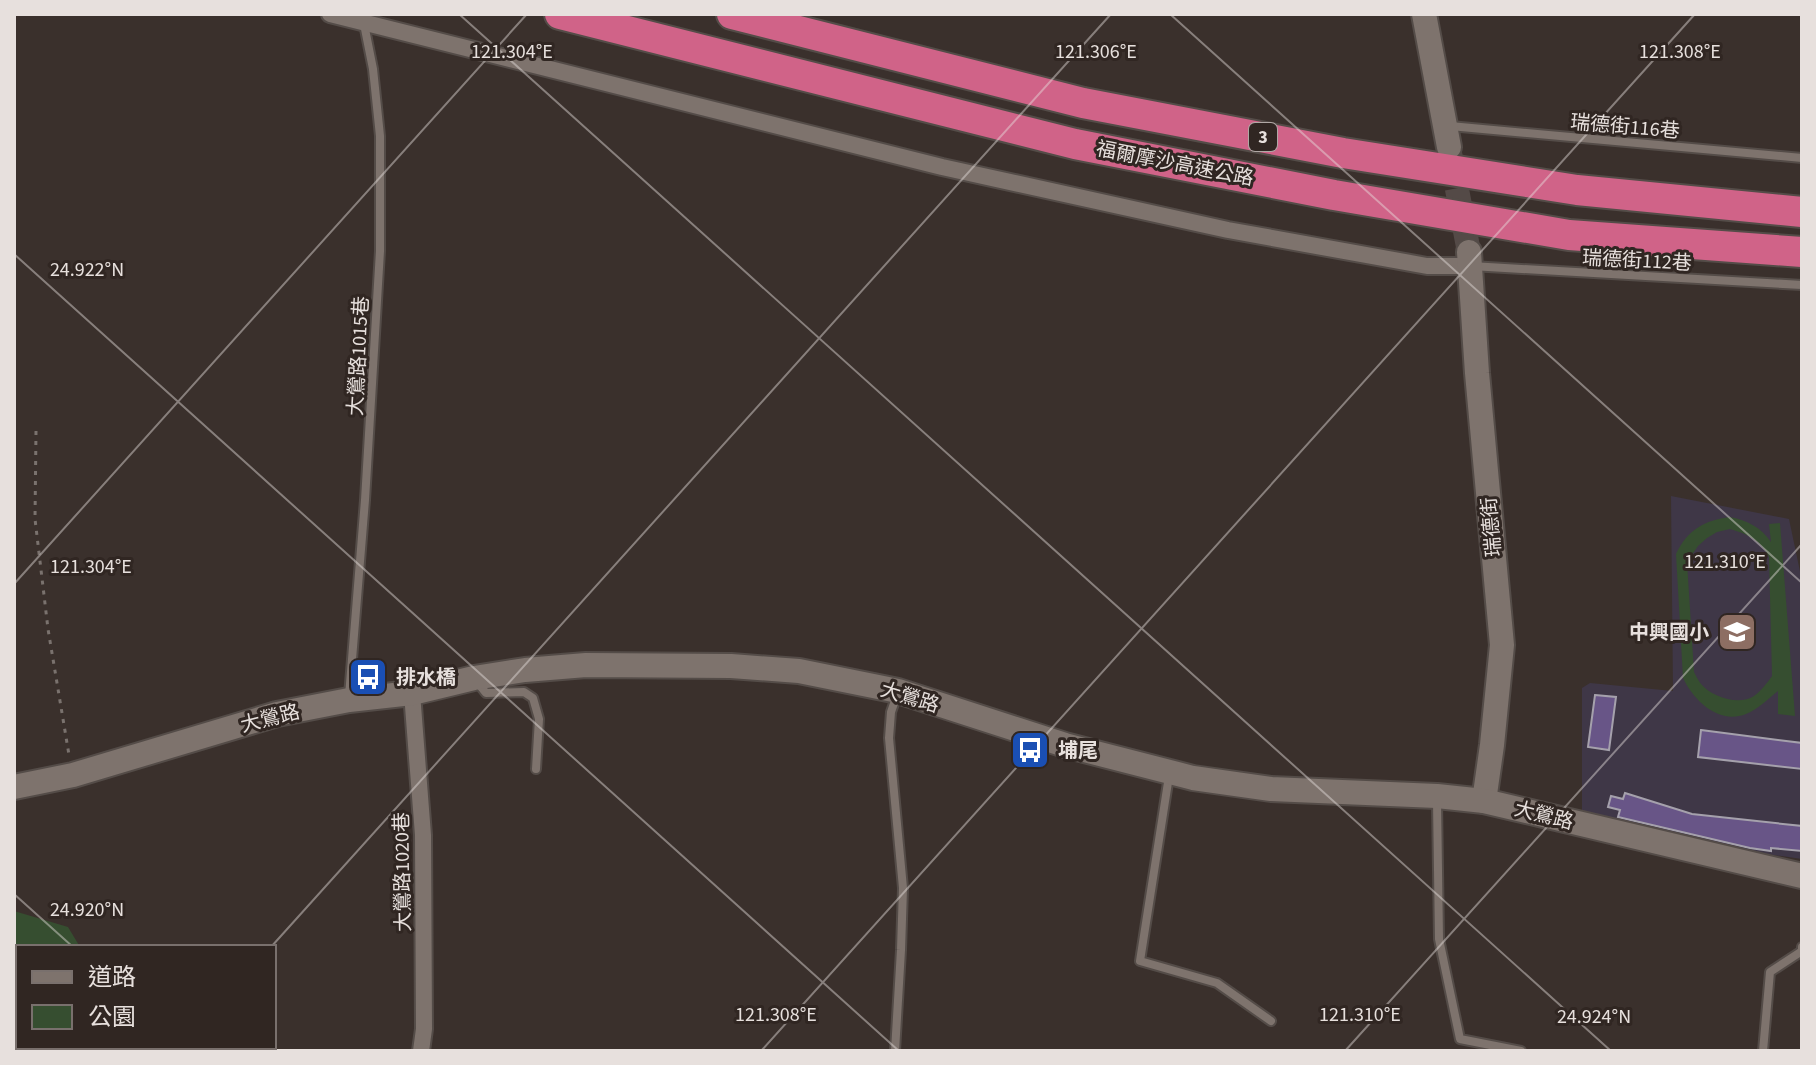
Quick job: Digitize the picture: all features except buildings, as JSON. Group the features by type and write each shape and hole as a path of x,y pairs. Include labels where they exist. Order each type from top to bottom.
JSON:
{"highway":[{"name":"福爾摩沙高速公路","path":"560,14 1075,144 1334,195 1569,235 1802,252"},
{"name":"福爾摩沙高速公路","path":"732,14 1083,103 1343,153 1577,190 1802,212"}],"street":[{"path":"330,14 363,18 753,121 987,177 1243,233 1427,266 1469,259"},
{"path":"1424,14 1447,136"},
{"name":"瑞德街","path":"1469,259 1502,645 1484,801"},
{"name":"大鶯路","path":"14,787 73,775 277,714 349,700 412,693 474,678 586,665 731,666 799,671 898,691 1065,745 1193,778 1271,789 1484,801 1802,876"},
{"name":"大鶯路1020巷","path":"412,693 423,835 424,1029 421,1051"}],"lane":[{"name":"大鶯路1015巷","path":"349,700 380,251 380,136 373,69 363,18"},
{"name":"瑞德街116巷","path":"1447,136 1802,158"},
{"name":"瑞德街112巷","path":"1469,259 1802,285"},
{"path":"474,678 486,693 524,692 533,698 539,719 536,769"},
{"path":"895,1051 903,888 889,738 891,712 898,691"},
{"path":"1170,771 1140,961 1217,983 1271,1021"},
{"path":"1437,796 1439,939 1460,1039 1521,1051"},
{"path":"1763,1051 1770,972 1802,951 1802,947"}],"path":[{"path":"36,431 35,519 48,629 73,775"}],"shaded area":[{"name":"中興國小","path":"1671,496 1789,519 1802,581 1802,859 1689,843 1582,811 1582,688 1590,683 1673,691"}],"green space":[{"path":"1730,517 1748,523 1763,532 1771,542 1769,524 1780,523 1795,716 1778,714 1778,691 1746,714 1736,717 1717,714 1694,695 1683,678 1676,554 1691,533 1721,518","holes":["1730,529 1758,542 1769,557 1772,676 1754,696 1741,700 1726,699 1712,693 1701,684 1694,672 1687,562 1707,538"]},
{"path":"14,911 68,927 79,945 16,945 14,1014"}],"tunnel":[{"path":"1450,153 1469,252"}],"place":[{"name":"中興國小","path":"1737,632"},
{"name":"排水橋","path":"368,677"},
{"name":"埔尾","path":"1030,750"}]}
